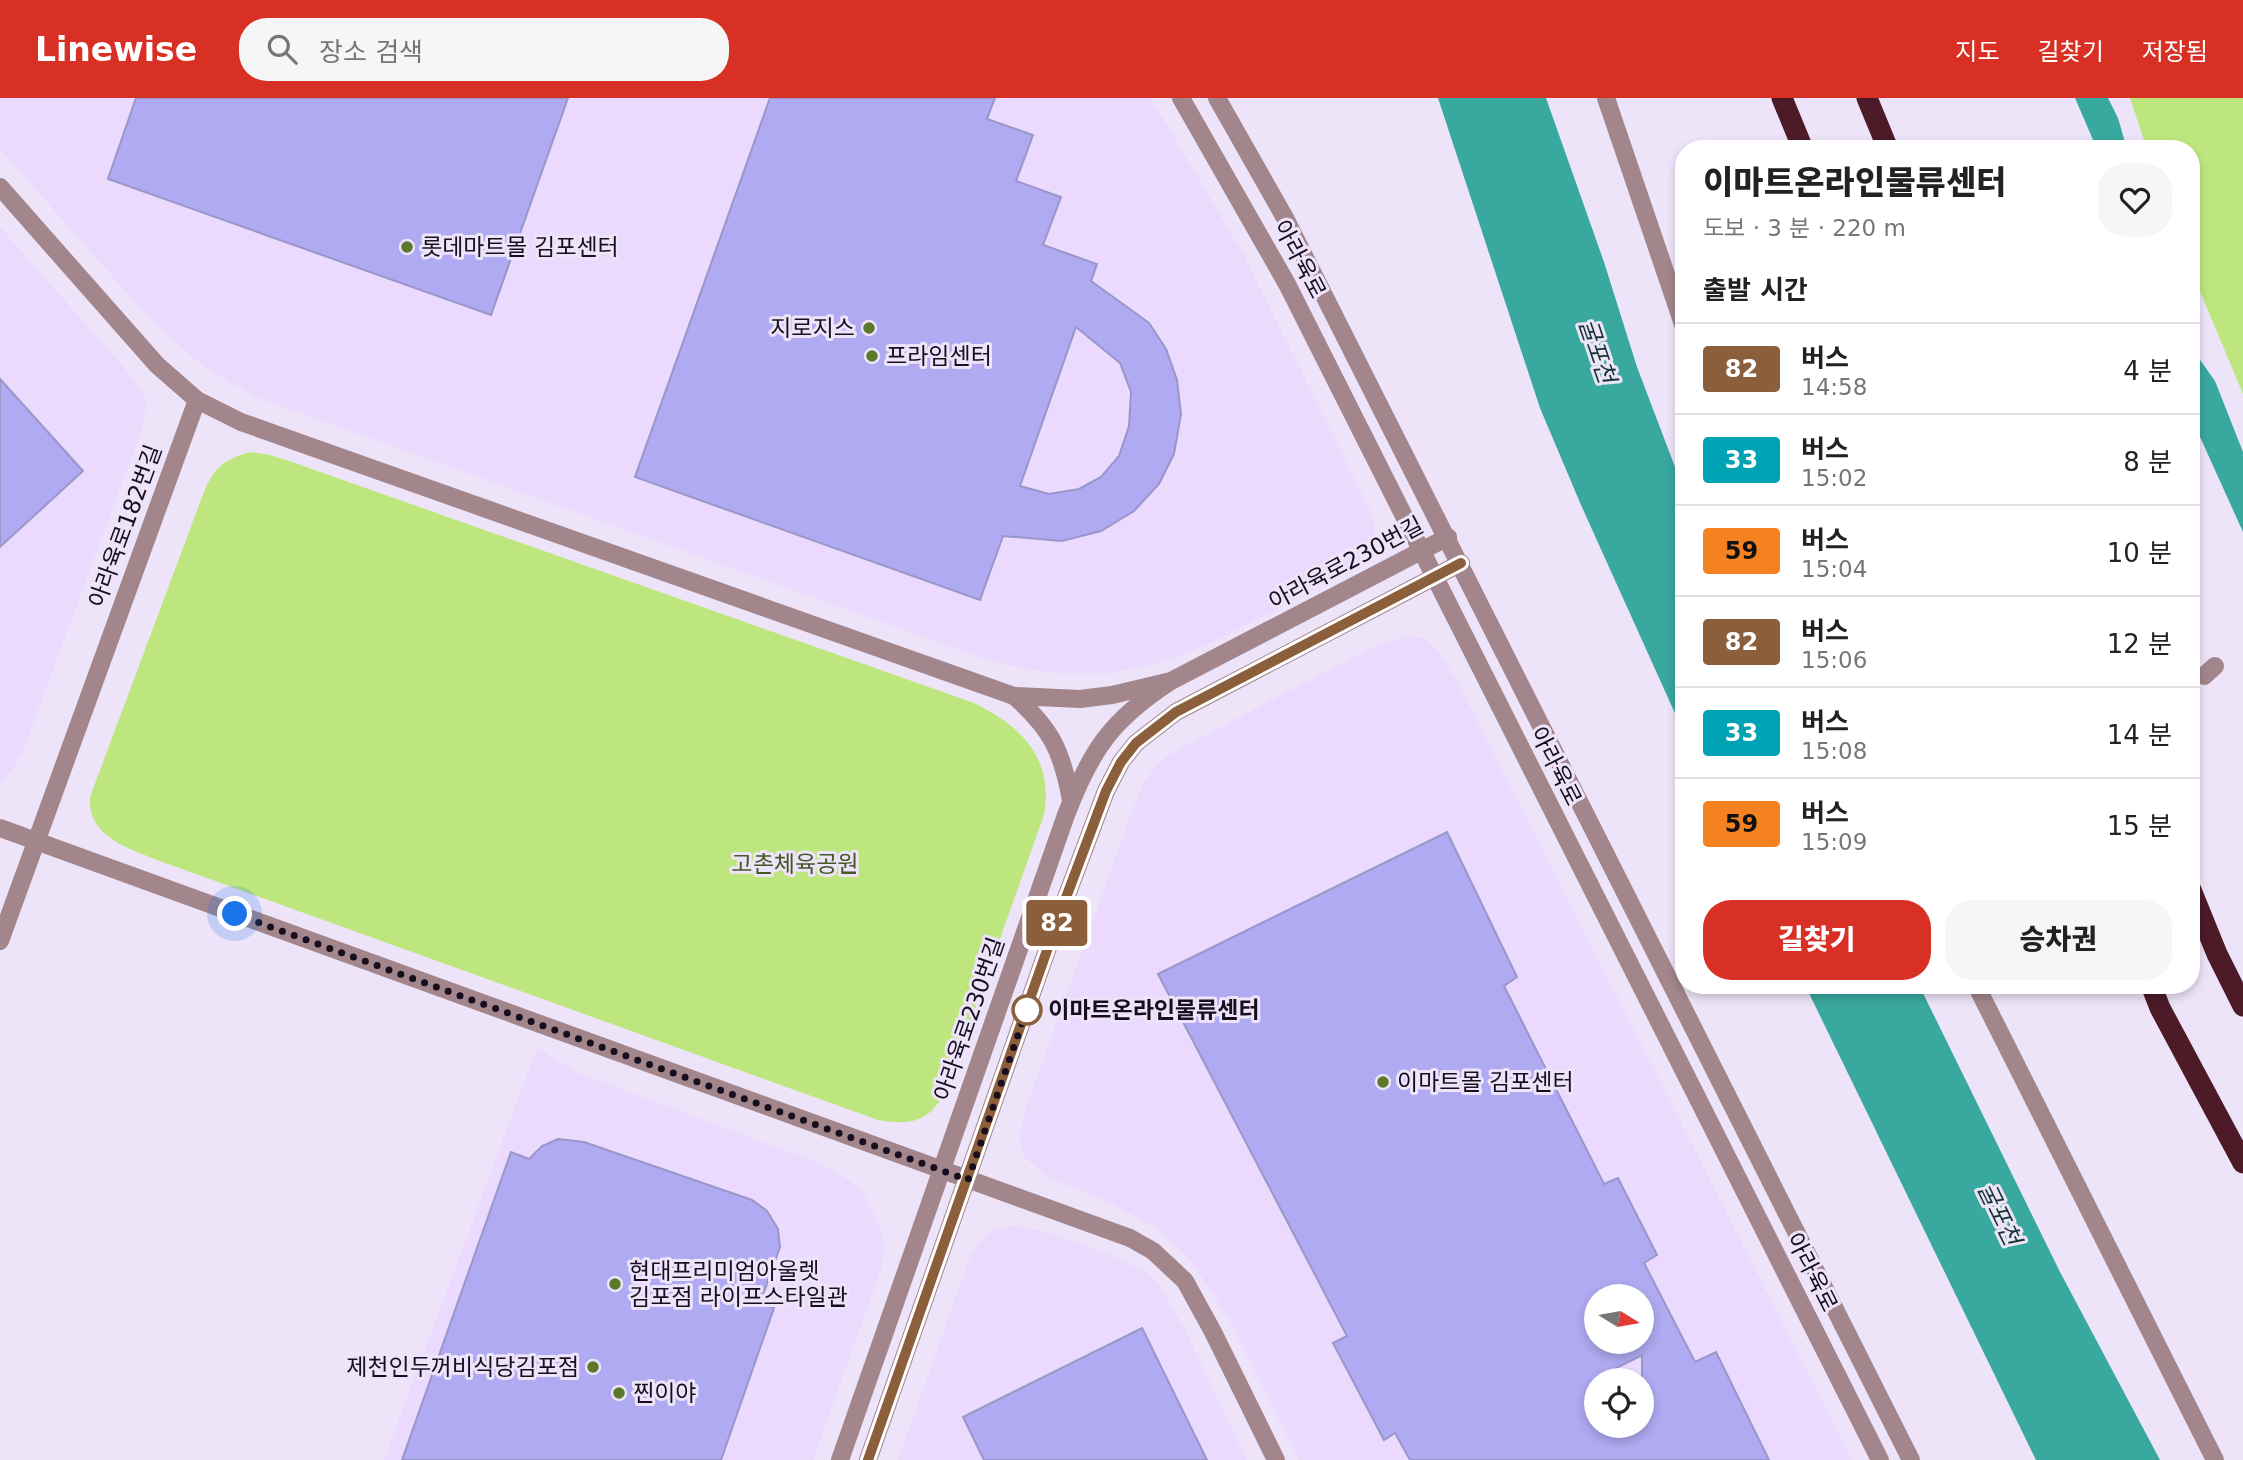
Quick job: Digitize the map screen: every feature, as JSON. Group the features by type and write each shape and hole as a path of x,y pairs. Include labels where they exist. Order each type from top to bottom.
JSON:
{"highway":[{"path":"1782,98 1799,140"},
{"path":"1867,98 1884,140"},
{"path":"2200,913 2243,1006"},
{"path":"2155,994 2243,1163"}],"street":[{"name":"아라육로","path":"1181,98 1287,284 1880,1460"},
{"name":"아라육로","path":"1217,98 1286,218 1675,990"},
{"path":"1606,98 1675,301"},
{"path":"0,187 158,365 197,400 241,422 1014,696 1080,699 1112,695 1171,681"},
{"name":"아라육로182번길","path":"0,941 197,400"},
{"name":"아라육로230번길","path":"840,1460 1071,802 1090,757 1129,711 1171,681 1448,537"},
{"path":"868,1460 1058,919 1106,791 1121,762 1136,743 1176,712 1461,563"},
{"path":"1014,696 1044,725 1057,746 1065,765 1071,802"},
{"path":"0,828 1130,1238 1153,1251 1185,1281 1276,1460"},
{"name":"아라육로","path":"1677,994 1911,1460"},
{"path":"1981,994 2215,1460"}],"shaded area":[{"path":"0,98 1151,98 1242,252 1369,508 1375,537 1371,550 1352,569 1313,591 1186,654 1155,664 1110,673 1057,673 1025,669 976,656 261,399 225,380 198,362 148,317 0,149"},
{"path":"0,227 121,364 147,401 141,432 22,754 0,783"},
{"path":"1411,635 1424,639 1435,647 1457,681 1852,1460 1299,1460 1227,1316 1189,1258 1155,1227 1106,1201 1050,1178 1025,1158 1021,1147 1020,1134 1025,1111 1132,811 1145,781 1168,755 1368,649"},
{"path":"537,1048 584,1075 818,1163 849,1180 863,1192 881,1228 884,1247 881,1270 813,1460 384,1460"},
{"path":"1006,1226 1026,1227 1106,1253 1146,1272 1158,1283 1183,1326 1247,1460 898,1460 970,1257 979,1242 992,1231"}],"green space":[{"path":"2130,98 2243,98 2243,394 2200,291 2200,140 2144,140"},
{"name":"고촌체육공원","path":"250,452 292,462 974,703 1006,722 1019,734 1039,761 1044,777 1044,815 947,1088 934,1108 920,1119 911,1121 878,1120 157,860 122,845 102,831 95,822 90,797 205,489 222,464"}],"water":[{"name":"굴포천","path":"1438,98 1546,98 1604,262 1637,367 1675,467 1675,713 1581,505 1540,408"},
{"path":"2075,98 2108,98 2118,118 2124,140 2093,140"},
{"path":"2200,360 2215,381 2243,452 2243,532 2200,437"},
{"name":"굴포천","path":"1809,994 1923,994 2060,1272 2160,1460 2036,1460"}],"building":[{"name":"롯데마트몰 김포센터","path":"136,98 568,98 491,315 108,179"},
{"name":"프라임센터","path":"770,98 995,98 987,119 1033,135 1016,181 1061,197 1043,245 1097,264 1091,281 1149,323 1166,349 1177,380 1181,414 1174,454 1159,484 1134,511 1101,531 1062,541 1003,536 980,600 635,477","holes":["1076,327 1120,363 1131,392 1129,426 1119,456 1101,477 1079,489 1049,494 1020,486"]},
{"path":"0,379 83,471 0,547"},
{"name":"이마트몰 김포센터","path":"1447,832 1517,977 1504,986 1604,1184 1618,1178 1657,1255 1644,1263 1695,1362 1716,1352 1769,1460 1410,1460 1395,1433 1384,1440 1333,1343 1347,1336 1158,974"},
{"name":"현대프리미엄아울렛 김포점 라이프스타일관","path":"558,1139 584,1142 752,1200 767,1211 778,1229 780,1247 760,1303 774,1308 721,1460 402,1460 511,1152 529,1159 542,1146"},
{"path":"1142,1328 1207,1460 984,1460 963,1417"}],"bus line":[{"name":"82","path":"868,1460 1058,919 1106,791 1121,762 1136,743 1176,712 1461,563"}],"place":[{"name":"롯데마트몰 김포센터","path":"407,247"},
{"name":"지로지스","path":"869,328"},
{"name":"프라임센터","path":"872,356"},
{"name":"이마트온라인물류센터","path":"1027,1010"},
{"name":"이마트몰 김포센터","path":"1383,1082"},
{"name":"현대프리미엄아울렛 김포점 라이프스타일관","path":"615,1284"},
{"name":"제천인두꺼비식당김포점","path":"593,1367"},
{"name":"찐이야","path":"619,1393"}],"route":[{"path":"235,914 968,1180 1031,997 1027,1010"}]}
